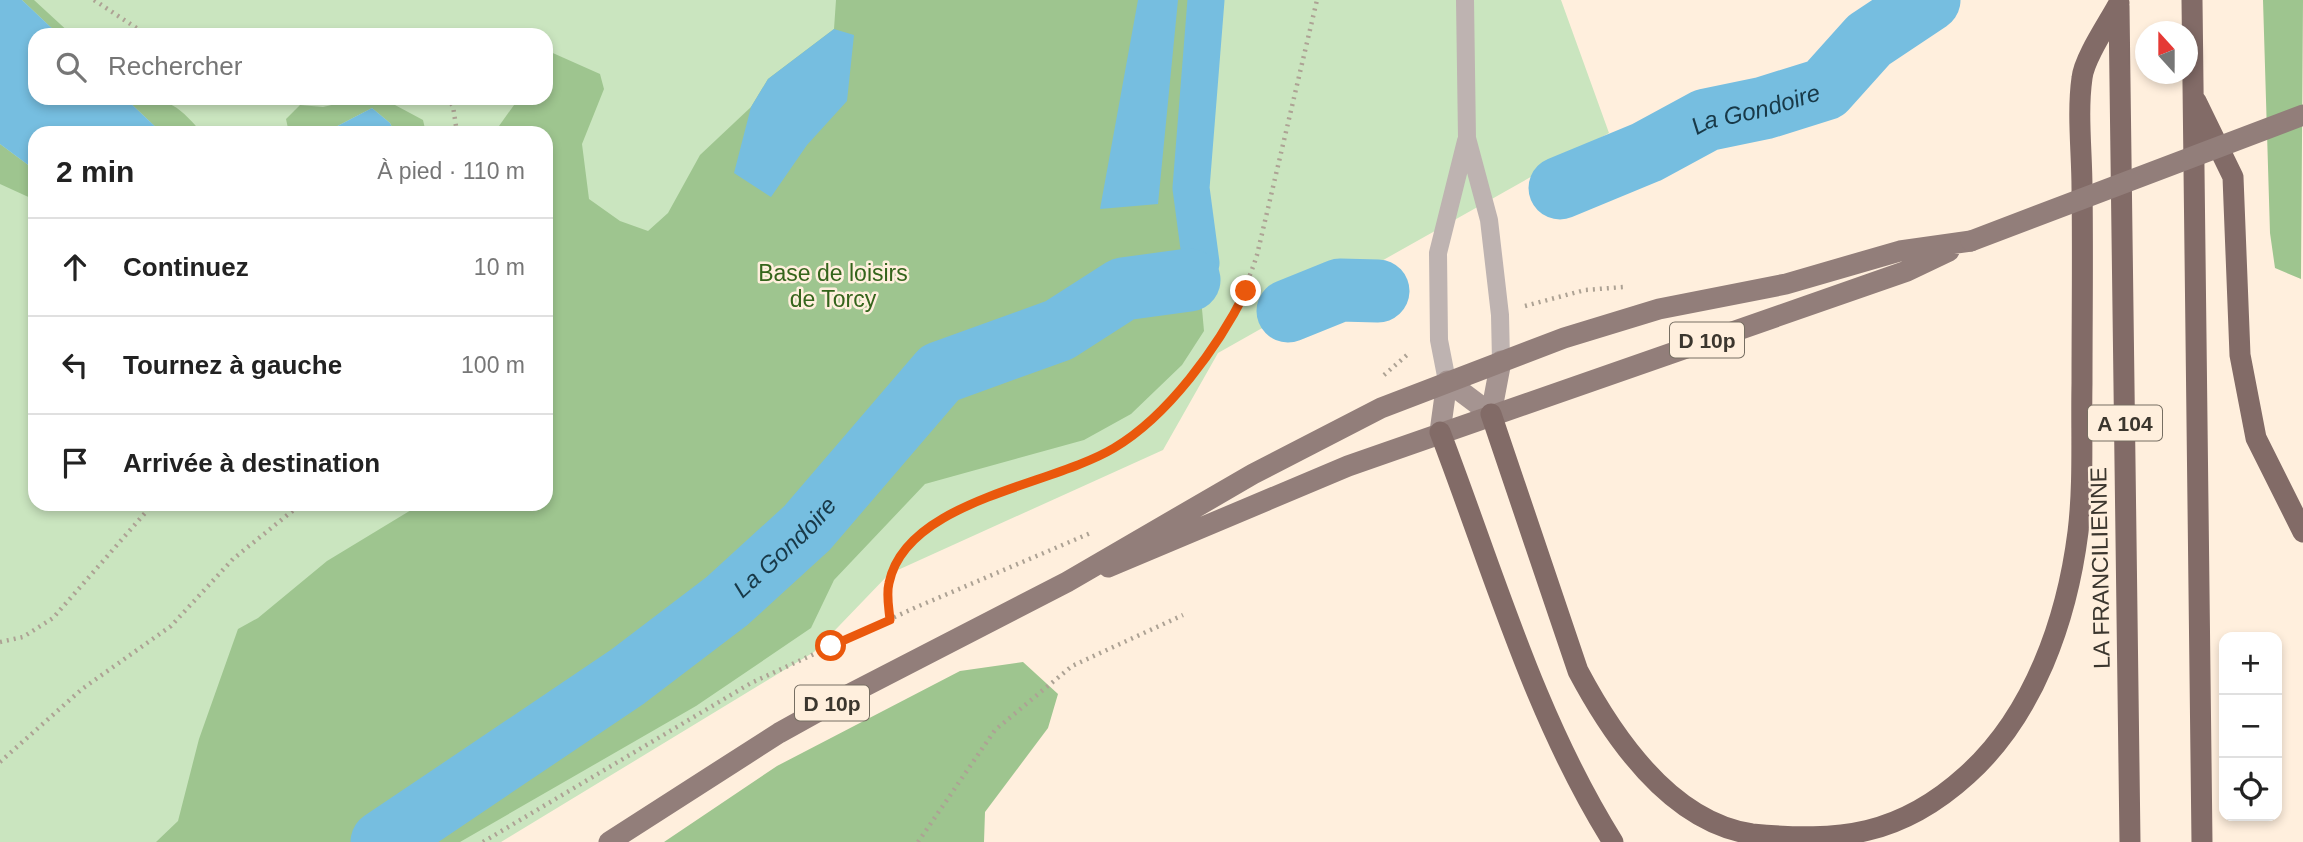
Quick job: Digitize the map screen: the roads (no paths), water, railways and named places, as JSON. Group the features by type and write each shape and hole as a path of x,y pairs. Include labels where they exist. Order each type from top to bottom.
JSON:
{"highway":[{"path":"2192,0 2202,842"},
{"path":"1491,414 1578,671 1598,709 1629,754 1670,793 1700,814 1743,833 1797,841 1826,841 1867,833 1908,817 1944,796 1978,765 2014,720 2043,665 2063,609 2078,531 2082,75 2119,1"},
{"name":"LA FRANCILIENNE","path":"2119,1 2130,842"},
{"path":"2193,95 2233,177 2240,355 2256,438 2303,532"},
{"path":"1440,432 1531,678 1561,745 1613,842"}],"main road":[{"name":"D 10p","path":"1067,582 1440,432 1907,271 1971,240 2303,114"},
{"name":"D 10p","path":"609,842 779,733 1067,582 1136,539 1296,451 1381,408 1501,360 1659,309 1786,284 1900,251 1971,240"},
{"path":"1440,432 1447,381 1491,414 1501,360"}],"lane":[{"path":"1465,0 1467,138 1489,220 1500,315 1501,360"},
{"path":"1447,381 1439,340 1438,253 1467,138"}],"water":[{"path":"0,0 22,0 52,28 28,28 28,105 132,105 155,126 28,126 28,165 0,144"},
{"path":"1138,0 1178,0 1158,204 1100,209"},
{"path":"834,29 854,35 847,101 807,145 771,197 734,173 751,107 768,79"},
{"path":"372,108 392,126 337,126"}],"waterway":[{"path":"1189,280 1201,263 1191,188 1206,0"},
{"name":"La Gondoire","path":"1560,188 1647,152 1706,120 1764,108 1825,89 1869,40 1929,0"},
{"name":"La Gondoire","path":"382,842 627,677 727,601 807,528 940,373 1059,330 1123,289 1189,280"},
{"name":"La Gondoire","path":"1288,311 1340,290 1378,291"}],"park label":[{"name":"Base de loisirs de Torcy","path":"833,286"}]}
